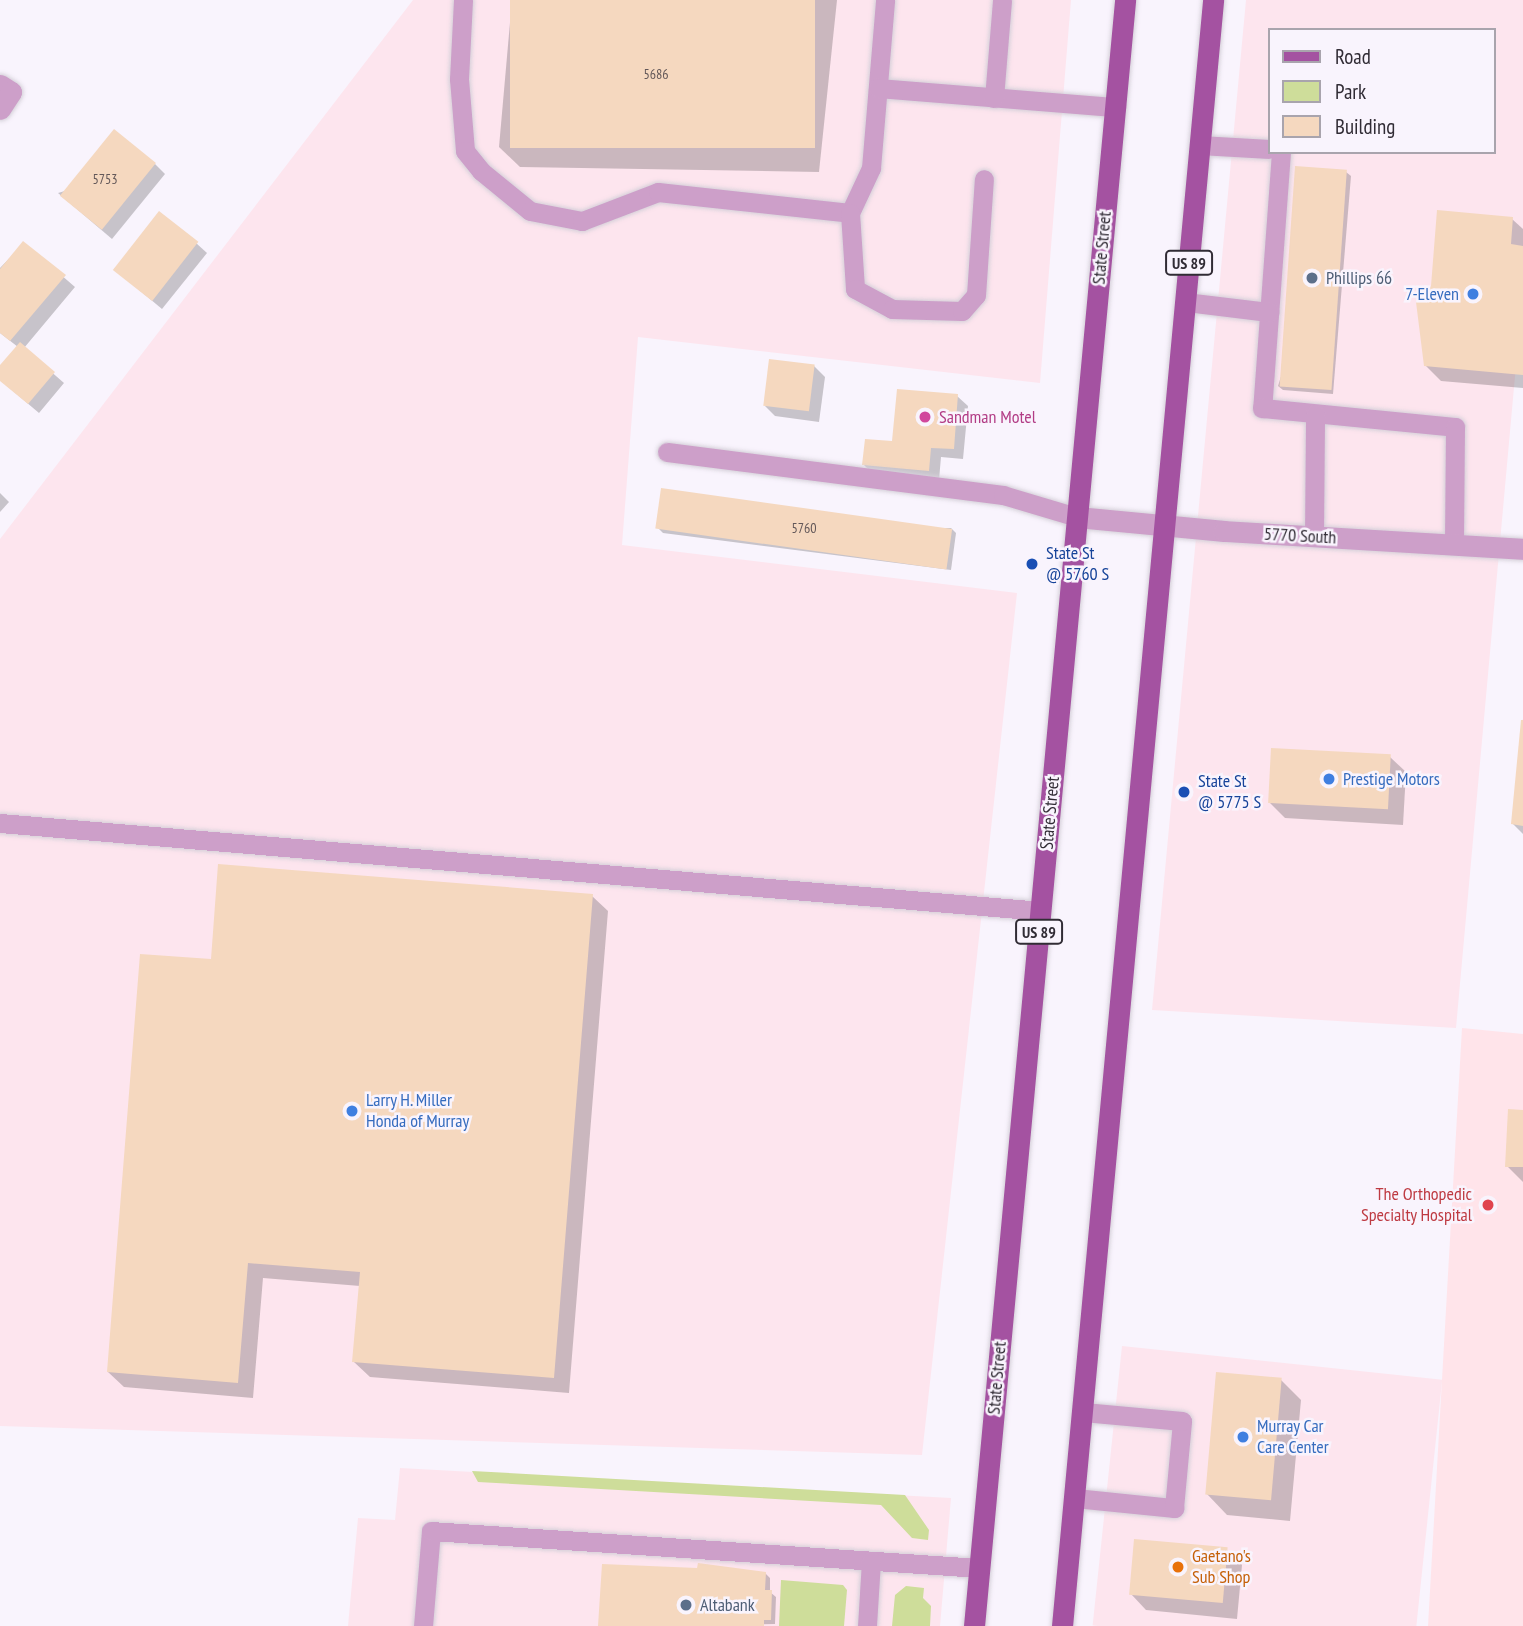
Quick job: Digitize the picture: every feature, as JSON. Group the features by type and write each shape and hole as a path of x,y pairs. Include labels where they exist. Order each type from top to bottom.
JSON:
{"main road":[{"name":"State Street","path":"974,1626 1125,0"},
{"name":"US 89","path":"1062,1626 1213,0"}],"street":[{"name":"5770 South","path":"1077,517 1523,549"}],"lane":[{"path":"463,0 459,79 465,151 481,171 530,211 582,221 658,192 850,213"},
{"path":"885,0 871,168 850,213 855,289 892,309 962,311 976,295 984,179"},
{"path":"994,98 1002,0"},
{"path":"878,88 1116,107"},
{"path":"1200,145 1268,149"},
{"path":"1281,154 1262,408 1455,426 1454,545"},
{"path":"1186,302 1269,312"},
{"path":"1314,536 1315,415"},
{"path":"667,452 1003,495 1077,517"},
{"path":"0,823 1041,911"},
{"path":"1075,1498 1174,1508 1182,1421 1083,1412"},
{"path":"423,1626 431,1531 980,1568"},
{"path":"867,1626 871,1561"}],"shaded area":[{"path":"413,0 1071,0 1040,383 638,337 622,545 1017,593 922,1455 0,1426 0,539"},
{"path":"1246,0 1523,0 1523,288 1456,1028 1152,1010"},
{"name":"The Orthopedic Specialty Hospital","path":"1462,1028 1523,1034 1523,1626 1428,1626"},
{"path":"1122,1346 1442,1380 1416,1626 1093,1625"},
{"path":"400,1468 951,1498 940,1626 348,1626 358,1518 395,1520"}],"green space":[{"path":"472,1471 905,1495 929,1530 928,1540 912,1538 881,1505 478,1482"},
{"path":"781,1580 843,1585 847,1590 844,1626 779,1626"},
{"path":"906,1586 924,1588 923,1598 931,1606 930,1626 892,1626 895,1595"}],"building":[{"path":"510,0 815,0 815,148 510,148"},
{"path":"114,129 156,163 102,230 60,196"},
{"name":"Phillips 66","path":"1295,166 1347,170 1331,390 1280,386"},
{"name":"7-Eleven","path":"1437,210 1513,217 1511,244 1523,246 1523,375 1424,366 1416,302 1431,286"},
{"path":"159,211 198,242 152,301 113,270"},
{"path":"23,241 66,275 10,341 0,333 0,269"},
{"path":"20,342 55,372 28,404 0,381 0,365"},
{"path":"769,359 815,365 809,411 763,406"},
{"name":"Sandman Motel","path":"897,389 958,394 954,449 931,448 929,471 862,465 865,439 892,441"},
{"path":"661,488 952,529 946,570 655,529"},
{"path":"1523,720 1523,826 1511,824"},
{"name":"Prestige Motors","path":"1271,748 1391,754 1388,809 1268,803"},
{"name":"Larry H. Miller Honda of Murray","path":"218,864 593,894 554,1378 352,1362 360,1272 248,1263 238,1383 107,1372 140,954 211,959"},
{"path":"1508,1109 1523,1110 1523,1167 1505,1167"},
{"name":"Murray Car Care Center","path":"1216,1372 1282,1378 1271,1500 1205,1495"},
{"name":"Gaetano's Sub Shop","path":"1134,1539 1228,1547 1223,1603 1129,1595"},
{"name":"Altabank","path":"698,1563 766,1572 765,1590 772,1590 771,1620 764,1620 764,1626 598,1626 602,1564 697,1568"}],"place":[{"name":"Phillips 66","path":"1312,278"},
{"name":"7-Eleven","path":"1473,294"},
{"name":"Sandman Motel","path":"925,417"},
{"name":"State St @ 5760 S","path":"1032,564"},
{"name":"Prestige Motors","path":"1329,779"},
{"name":"State St @ 5775 S","path":"1184,792"},
{"name":"Larry H. Miller Honda of Murray","path":"352,1111"},
{"name":"The Orthopedic Specialty Hospital","path":"1488,1205"},
{"name":"Murray Car Care Center","path":"1243,1437"},
{"name":"Gaetano's Sub Shop","path":"1178,1567"},
{"name":"Altabank","path":"686,1605"}]}
